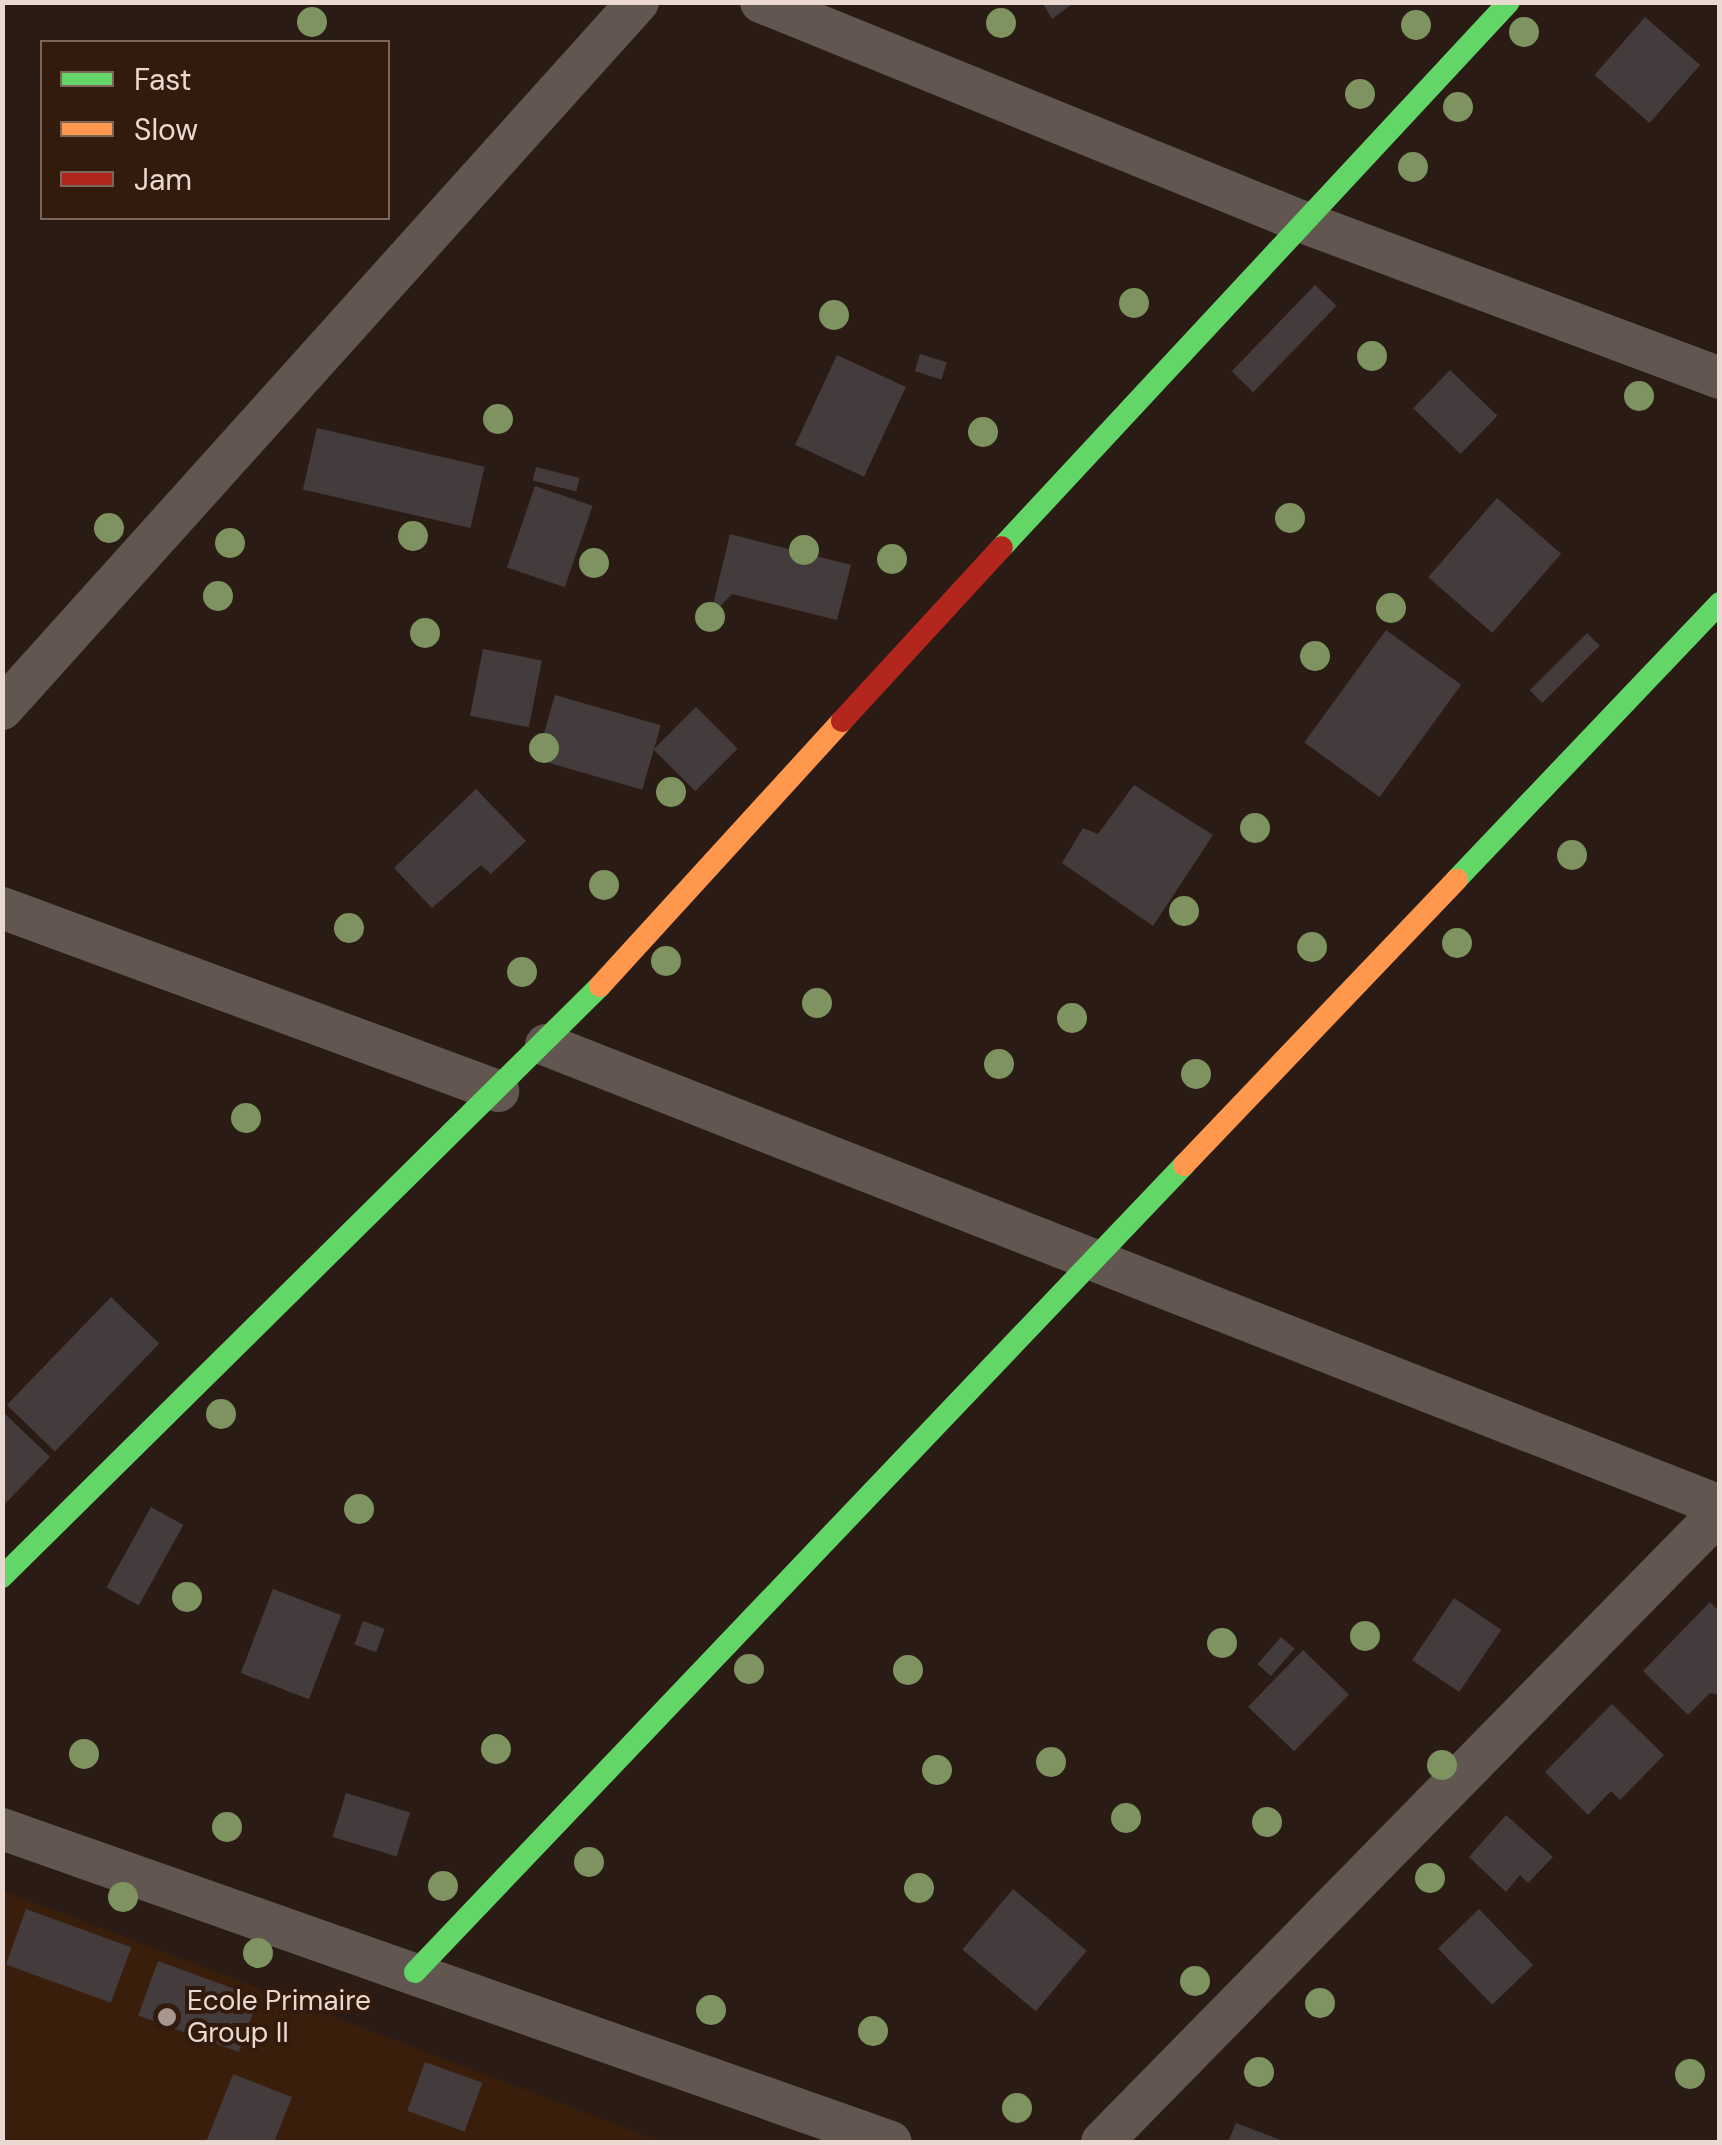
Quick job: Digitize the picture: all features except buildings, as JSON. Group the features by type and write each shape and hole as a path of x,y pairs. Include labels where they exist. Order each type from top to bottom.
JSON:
{"street":[{"path":"2,709 638,2"},
{"path":"761,2 1300,221 1720,378"},
{"path":"2,1577 546,1044 1300,221 1509,2"},
{"path":"415,1972 1720,602"},
{"path":"2,908 498,1091"},
{"path":"546,1044 1720,1509 1102,2142"},
{"path":"2,1829 890,2142"}],"shaded area":[{"name":"Ecole Primaire Group II","path":"3,1891 662,2142 3,2142"}],"traffic: fast":[{"path":"1002,547 1509,2"},
{"path":"1457,879 1720,603"},
{"path":"2,1577 600,986"},
{"path":"415,1972 1184,1165"}],"traffic: slow":[{"path":"600,986 842,721"},
{"path":"1184,1165 1457,879"}],"traffic: jam":[{"path":"842,721 1002,547"}],"place":[{"name":"Ecole Primaire Group II","path":"167,2017"}]}
